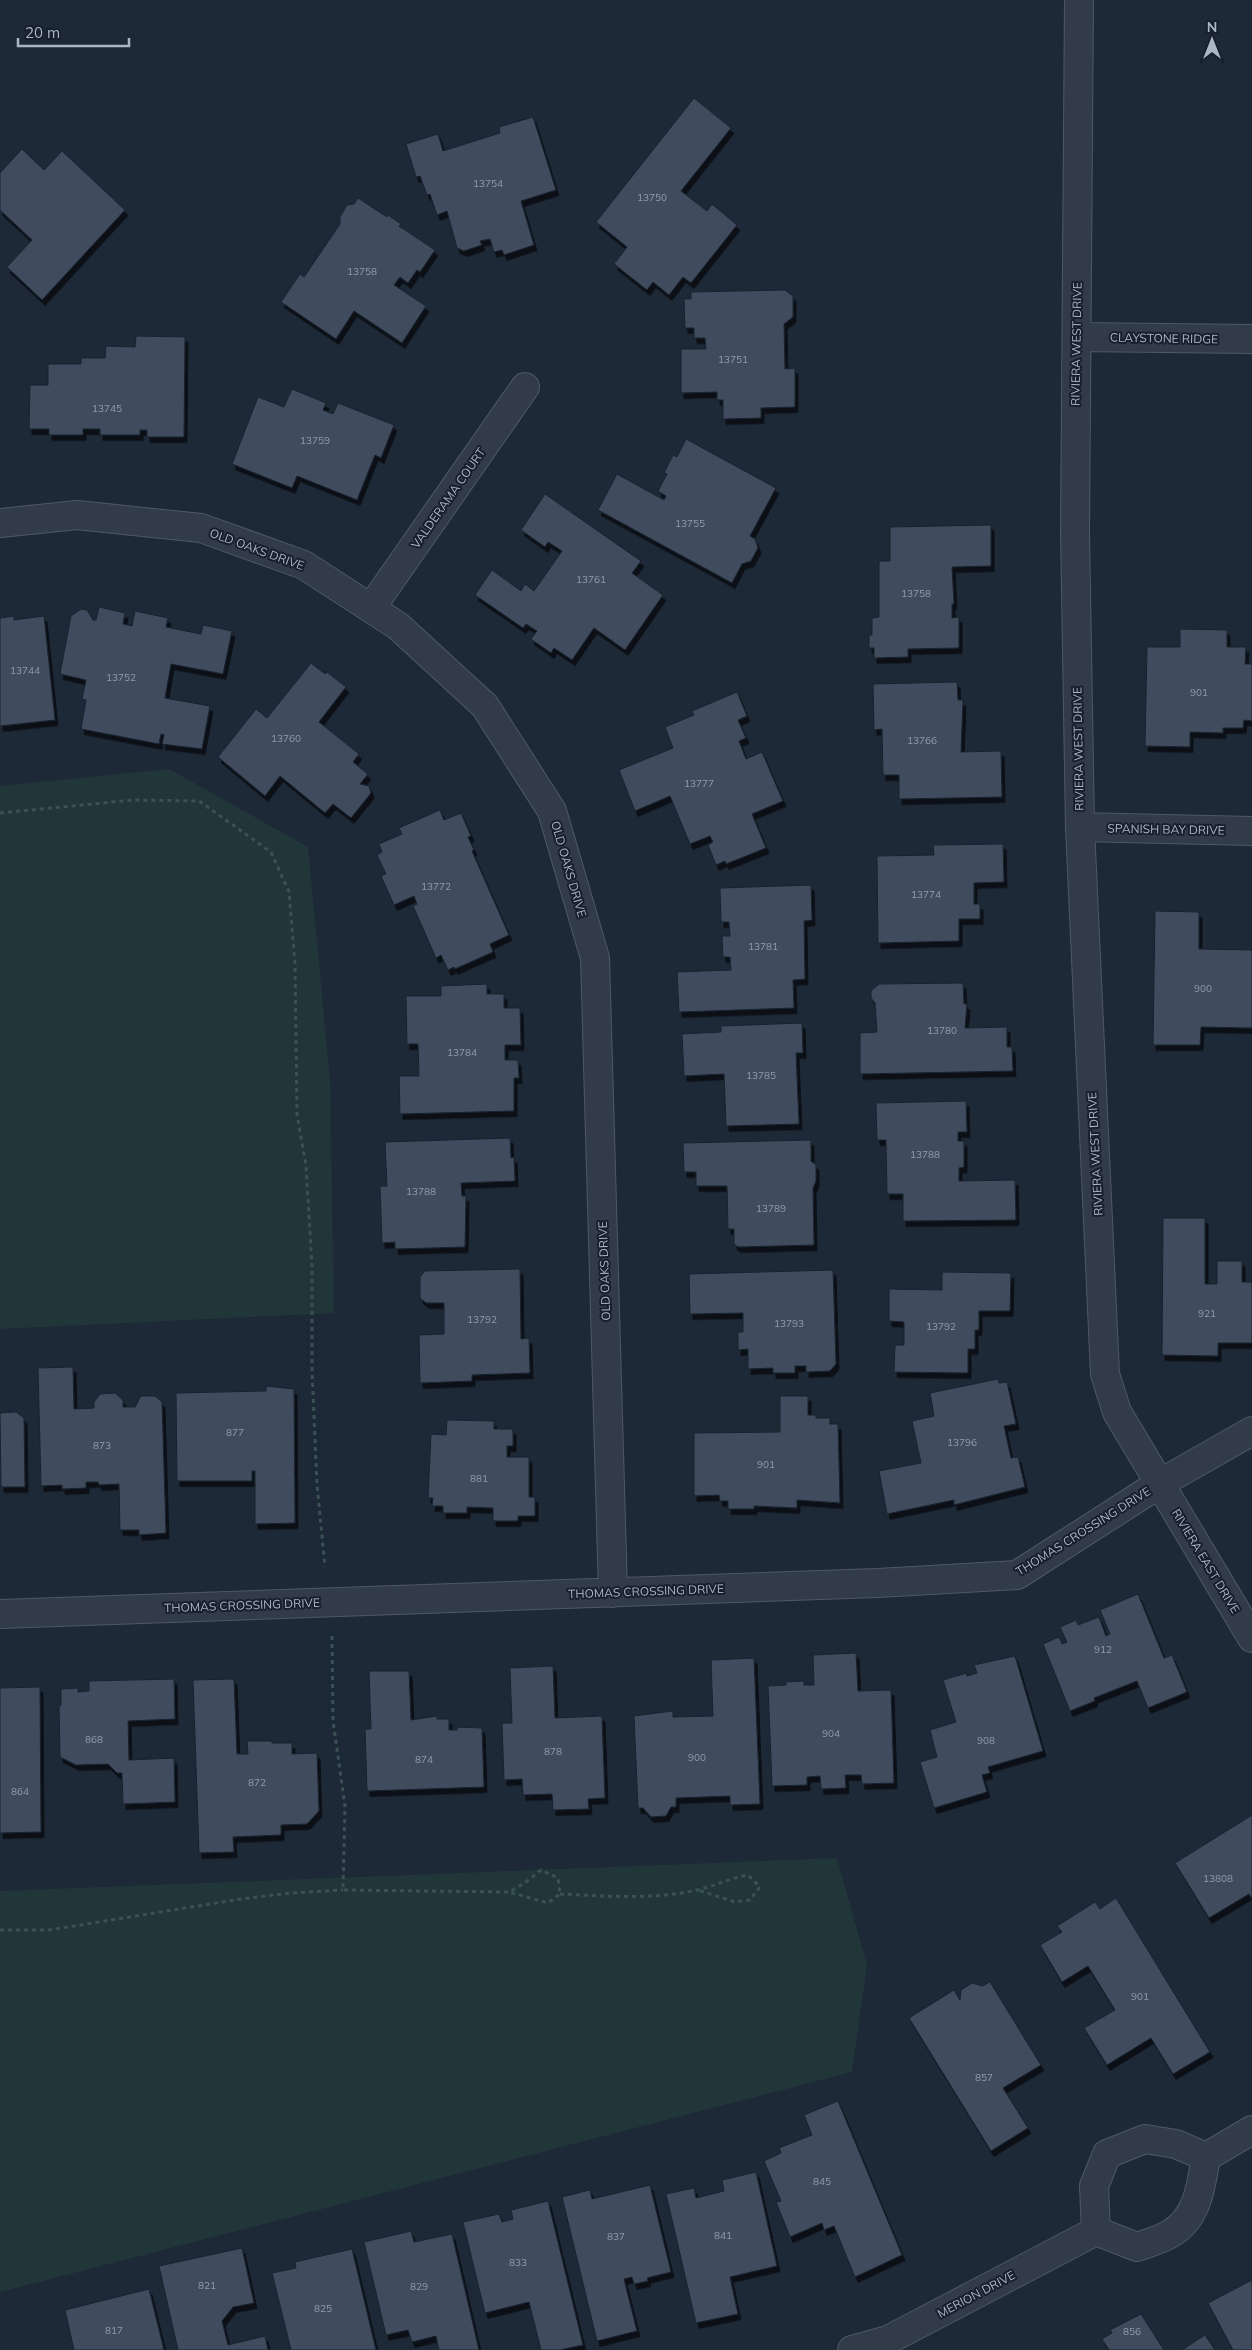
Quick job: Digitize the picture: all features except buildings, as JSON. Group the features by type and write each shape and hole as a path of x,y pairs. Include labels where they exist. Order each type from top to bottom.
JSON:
{"street":[{"name":"RIVIERA WEST DRIVE","path":"1079,0 1075,532 1080,827 1105,1374 1117,1412 1159,1484"},
{"name":"CLAYSTONE RIDGE","path":"1077,337 1252,339"},
{"name":"VALDERAMA COURT","path":"371,608 525,388"},
{"name":"OLD OAKS DRIVE","path":"0,523 78,515 201,528 304,565 398,626 484,706 552,811 595,958 613,1592"},
{"name":"SPANISH BAY DRIVE","path":"1080,827 1252,831"},
{"name":"THOMAS CROSSING DRIVE","path":"0,1614 878,1583 1017,1575 1159,1484 1252,1431"},
{"name":"RIVIERA EAST DRIVE","path":"1159,1484 1252,1638"},
{"path":"1206,2157 1176,2144 1146,2139 1107,2154 1094,2186 1096,2231 1137,2247 1170,2234 1192,2213 1200,2191 1206,2157 1252,2130"},
{"name":"MERION DRIVE","path":"852,2350 888,2340 1096,2231"}],"path":[{"path":"0,813 133,800 200,801 271,852 289,892 295,964 297,1114 306,1166 317,1486 325,1567"},
{"path":"332,1630 333,1721 345,1806 343,1890"},
{"path":"509,1892 541,1870 558,1878 560,1894"},
{"path":"0,1930 49,1930 241,1899 291,1893 343,1890 509,1892 548,1903 560,1894 664,1895 698,1890 728,1878 748,1875 760,1887 750,1900 735,1902 698,1890"}],"green space":[{"path":"169,769 308,847 330,1079 334,1313 0,1329 0,786"},
{"path":"837,1858 867,1965 852,2072 0,2292 0,1891"}]}
